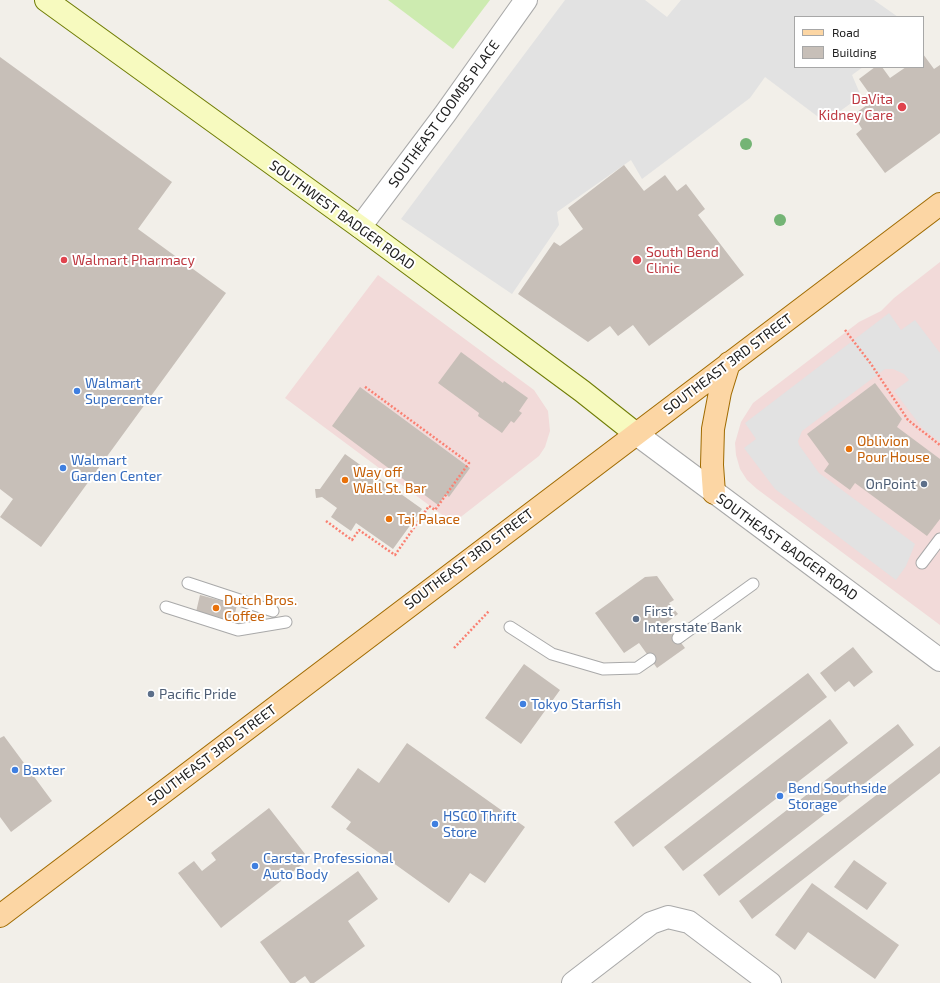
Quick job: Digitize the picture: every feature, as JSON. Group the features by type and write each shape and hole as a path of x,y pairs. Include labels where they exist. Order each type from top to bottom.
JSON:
{"main road":[{"name":"SOUTHEAST 3RD STREET","path":"0,916 635,433 940,204"},
{"path":"714,493 712,465 713,429 720,392 729,363"}],"street":[{"name":"SOUTHWEST BADGER ROAD","path":"46,0 360,227 582,391 635,433"},
{"name":"SOUTHEAST COOMBS PLACE","path":"360,227 445,114 526,0"},
{"name":"SOUTHEAST BADGER ROAD","path":"635,433 940,660"},
{"path":"573,983 651,923 668,917 690,922 770,983"}],"lane":[{"path":"922,563 940,539"},
{"path":"188,583 273,611"},
{"path":"678,638 753,584"},
{"path":"166,607 238,630 286,622"},
{"path":"510,627 552,654 603,668 637,668 650,659"}],"path":[{"path":"845,330 871,364 908,420 940,445"},
{"path":"326,521 352,540 359,530 394,555 429,506 435,510 469,463 364,386"},
{"path":"454,648 489,611"}],"shaded area":[{"path":"565,0 645,0 667,17 681,0 874,0 897,16 794,16 794,68 862,68 852,75 861,96 825,122 765,77 750,98 642,179 631,160 557,212 559,225 512,294 401,219"},
{"path":"940,262 940,625 757,489 747,480 740,469 736,455 735,443 741,422 753,403 859,322 881,311 894,298"},
{"path":"378,275 534,390 548,411 550,431 545,447 539,456 453,523 285,398"},
{"path":"889,313 901,330 915,320 940,353 940,442 923,429 894,391 909,380 904,374 893,369 885,369 802,431 798,441 799,445 819,473 915,544 906,566 896,580 775,489 744,448 756,439 745,423"}],"green space":[{"path":"388,0 490,0 453,49"}],"building":[{"name":"DaVita Kidney Care","path":"924,55 934,69 940,65 940,133 885,173 856,134 862,129 853,115 874,100 859,79 874,68 883,68 890,78 905,68 924,68"},
{"name":"Walmart Supercenter","path":"0,57 172,182 138,229 226,293 41,547 0,517 13,499 0,489"},
{"name":"South Bend Clinic","path":"624,165 644,191 665,175 677,191 686,184 705,209 698,215 744,275 649,346 633,325 618,336 610,326 588,342 518,294 554,242 560,246 583,229 568,208"},
{"path":"461,352 503,383 504,381 528,398 519,411 522,413 514,423 511,421 502,433 478,416 479,413 438,383"},
{"path":"875,383 902,419 897,427 940,459 940,519 927,536 855,483 850,490 824,471 829,464 807,434"},
{"path":"360,387 470,468 449,497 446,494 438,505 332,426"},
{"path":"345,454 422,509 393,549 356,523 351,531 331,517 337,508 322,497 316,498 315,489 320,489"},
{"name":"First Interstate Bank","path":"657,576 674,600 669,603 678,614 666,623 685,648 657,668 639,643 624,653 595,613 645,577"},
{"name":"Dutch Bros. Coffee","path":"200,595 237,605 233,621 196,612"},
{"path":"853,647 873,672 854,687 849,681 835,692 820,673"},
{"name":"Tokyo Starfish","path":"524,664 560,690 521,744 485,718"},
{"path":"808,673 827,697 633,847 614,822"},
{"path":"830,719 848,743 683,871 664,847"},
{"path":"898,724 914,745 719,896 703,875"},
{"name":"Baxter","path":"4,736 52,801 11,832 0,817 0,738"},
{"name":"HSCO Thrift Store","path":"407,743 525,827 485,883 470,873 449,903 346,829 351,822 331,807 358,768 379,783"},
{"path":"940,746 940,773 752,919 739,901"},
{"name":"Carstar Professional Auto Body","path":"269,808 309,859 221,928 178,873 194,861 202,871 216,860 211,853"},
{"path":"854,860 887,883 867,910 834,887"},
{"path":"358,871 378,899 348,921 365,946 314,983 310,983 305,976 295,983 290,983 260,942"},
{"path":"812,883 899,945 875,979 808,932 795,950 775,935"}],"place":[{"name":"DaVita Kidney Care","path":"902,107"},
{"name":"Walmart Pharmacy","path":"64,260"},
{"name":"South Bend Clinic","path":"637,260"},
{"name":"Walmart Supercenter","path":"77,391"},
{"name":"Oblivion Pour House","path":"849,449"},
{"name":"Walmart Garden Center","path":"63,468"},
{"name":"Way off Wall St. Bar","path":"345,480"},
{"name":"OnPoint","path":"924,484"},
{"name":"Taj Palace","path":"389,519"},
{"name":"Dutch Bros. Coffee","path":"216,608"},
{"name":"First Interstate Bank","path":"636,619"},
{"name":"Pacific Pride","path":"151,694"},
{"name":"Tokyo Starfish","path":"523,704"},
{"name":"Baxter","path":"15,770"},
{"name":"Bend Southside Storage","path":"780,796"},
{"name":"HSCO Thrift Store","path":"435,824"},
{"name":"Carstar Professional Auto Body","path":"255,866"}]}
